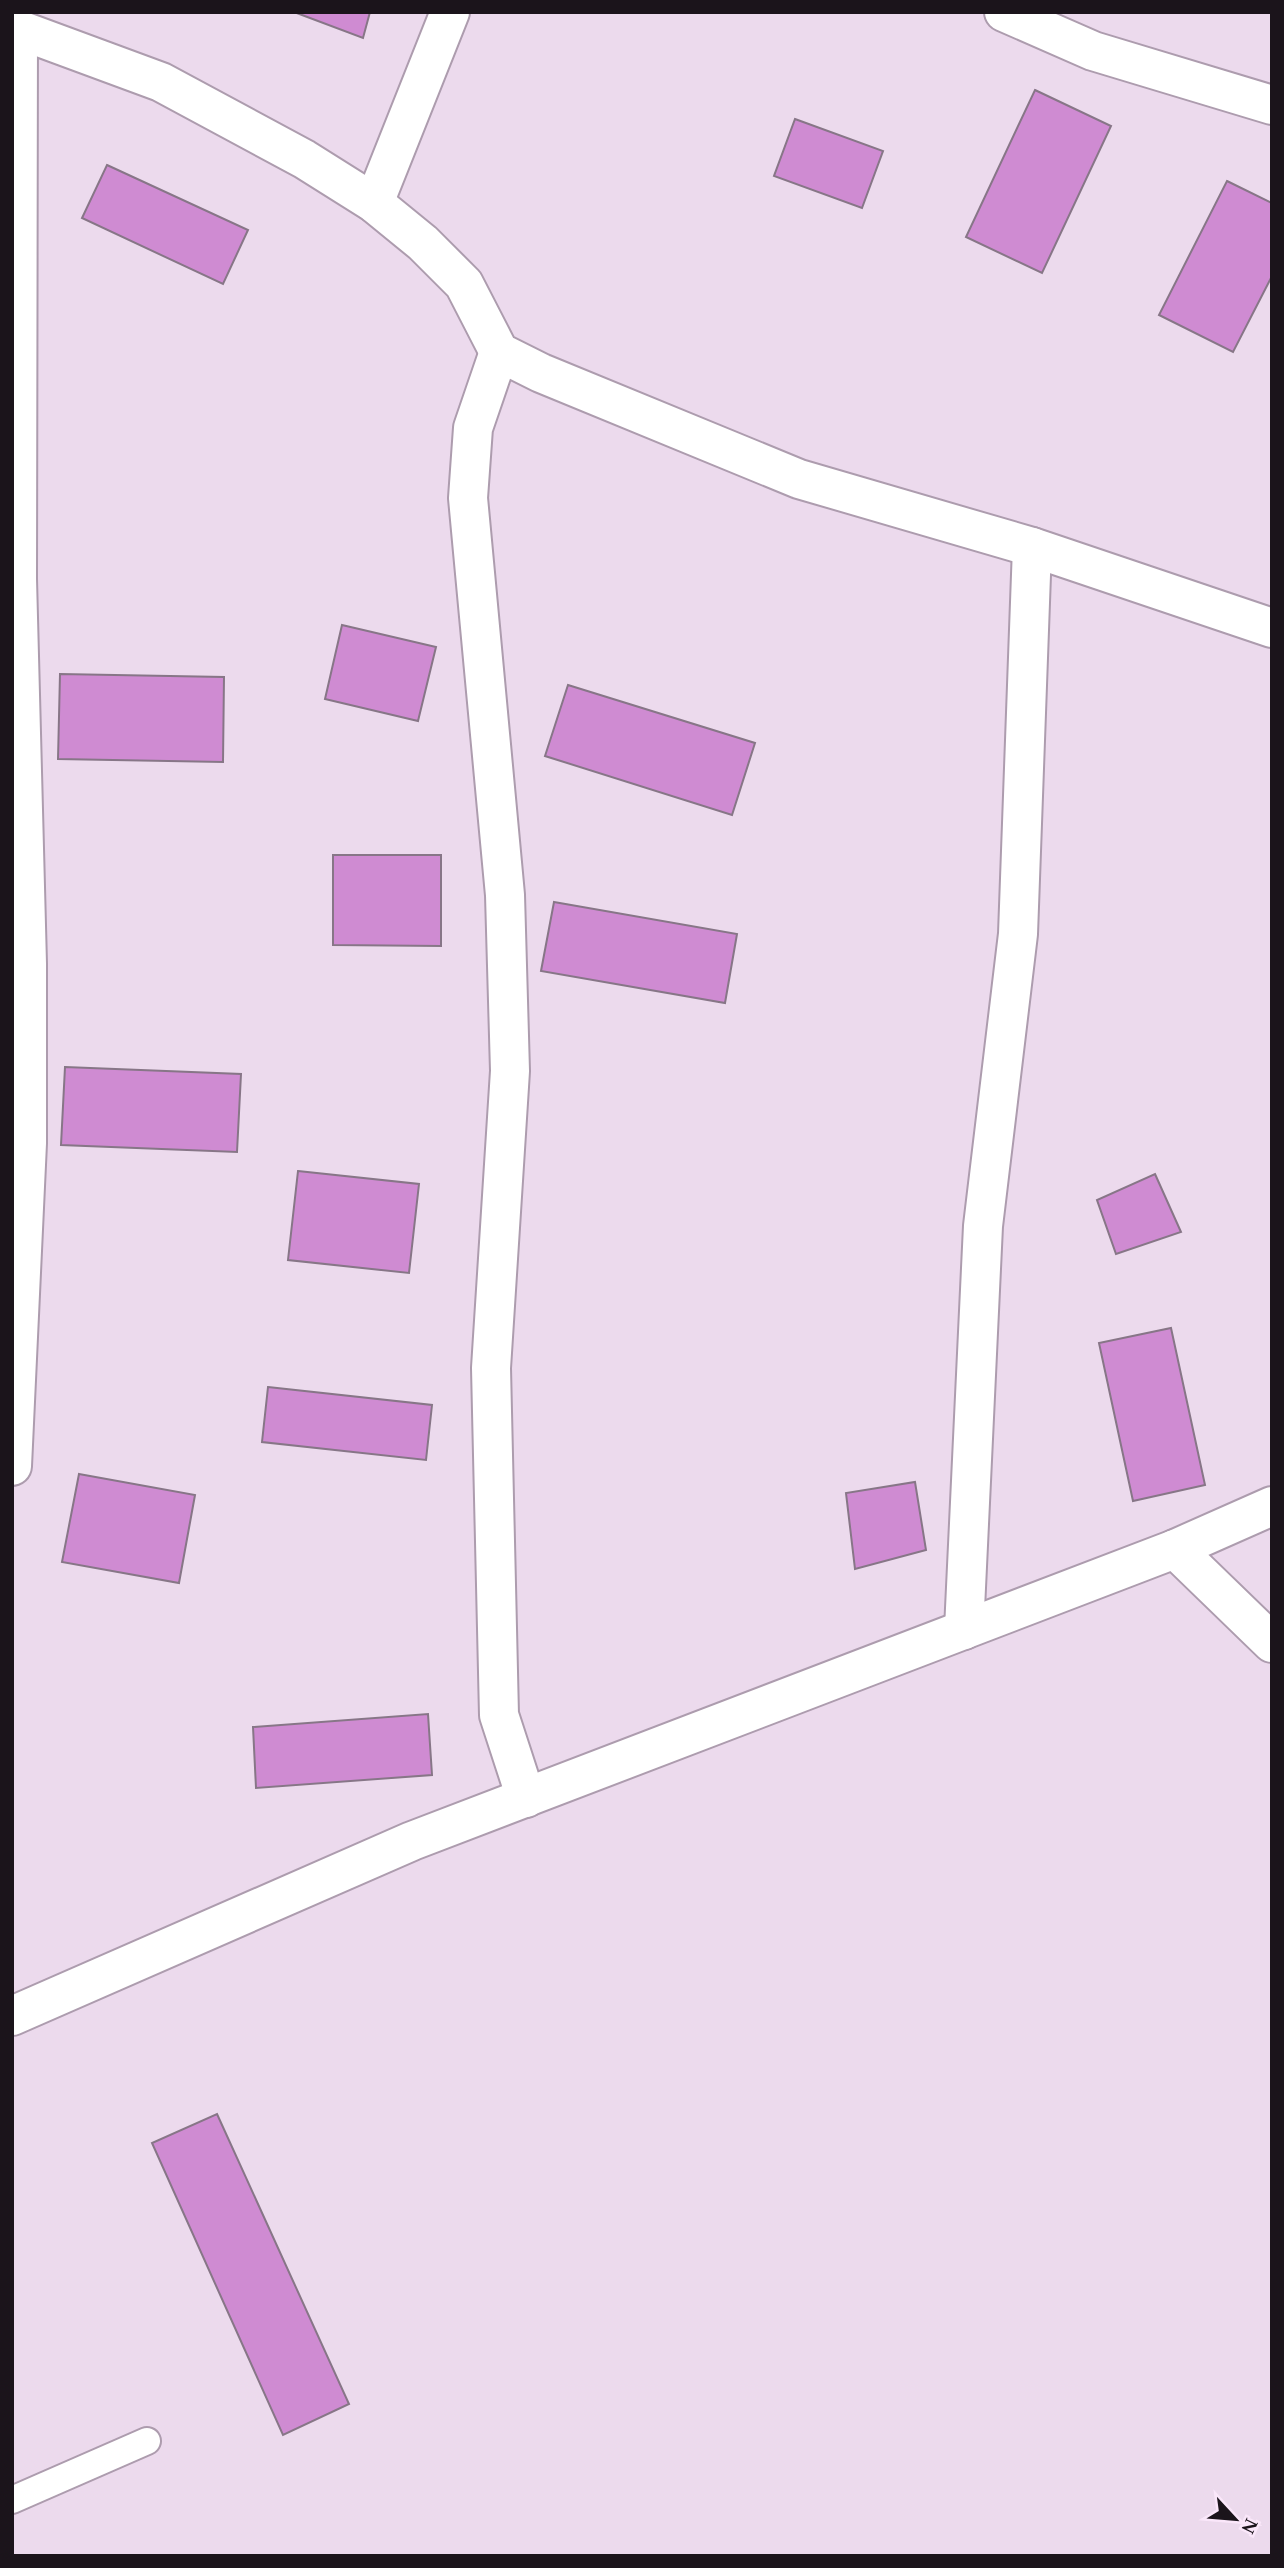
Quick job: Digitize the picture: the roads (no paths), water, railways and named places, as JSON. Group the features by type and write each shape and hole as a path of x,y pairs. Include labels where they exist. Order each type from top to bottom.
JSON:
{"street":[{"path":"374,203 450,12"},
{"path":"1004,12 1093,51 1272,105"},
{"path":"12,1466 27,1115 27,964 17,579 15,29 161,82 304,159 374,203 423,243 464,284 499,352 541,373 799,479 1032,547 1272,628"},
{"path":"499,352 473,428 468,498 505,895 510,1071 491,1368 499,1715 526,1798"},
{"path":"964,1630 983,1226 1018,934 1032,547"},
{"path":"12,2016 412,1841 1175,1549 1272,1506"},
{"path":"1175,1549 1272,1643"}],"lane":[{"path":"12,2500 147,2441"}]}
